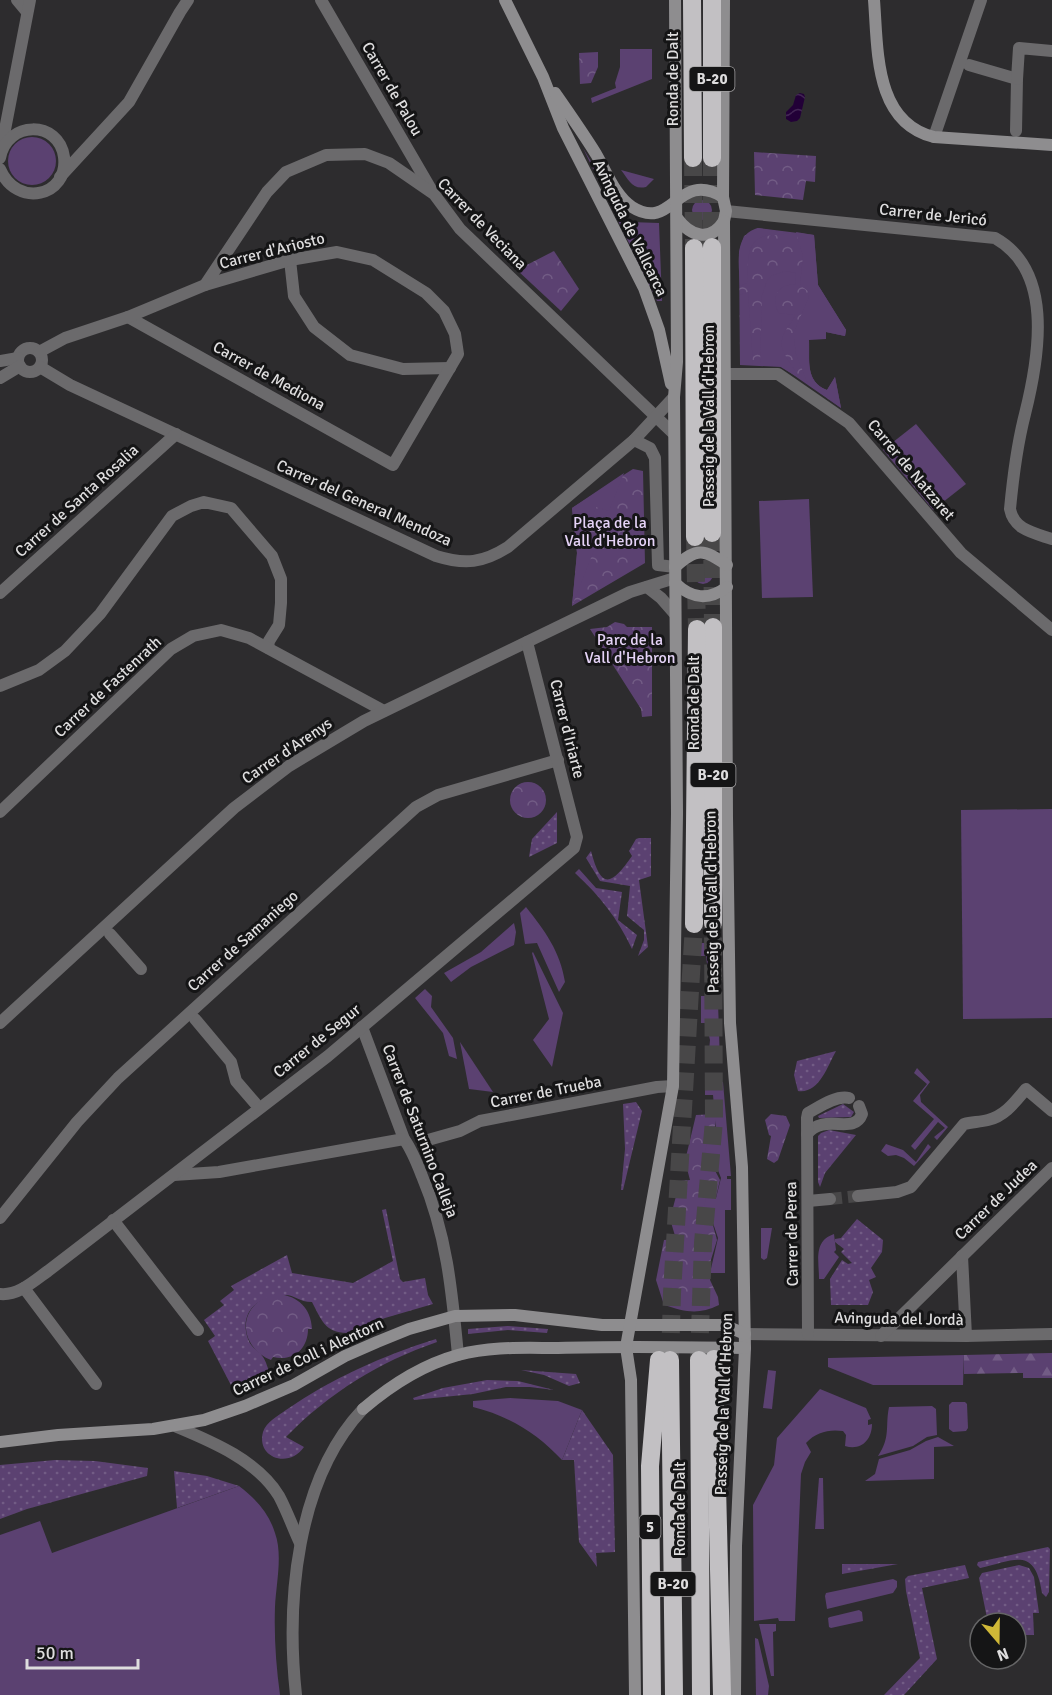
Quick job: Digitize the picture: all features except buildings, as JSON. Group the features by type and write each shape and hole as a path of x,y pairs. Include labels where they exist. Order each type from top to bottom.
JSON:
{"highway":[{"name":"Ronda de Dalt","path":"692,0 693,158"},
{"name":"B-20","path":"712,0 712,158"},
{"path":"694,248 704,535 712,247"},
{"name":"Ronda de Dalt","path":"694,924 705,628 713,923"},
{"name":"Ronda de Dalt","path":"665,1360 674,1695"},
{"name":"5","path":"652,1695 650,1476 665,1360"},
{"name":"Ronda de Dalt","path":"701,1695 706,1360 722,1695"}],"street":[{"path":"1,155 28,6 17,0"},
{"path":"0,169 4,179 13,188 22,192 33,194 44,192 53,186 129,102 188,0"},
{"name":"Carrer de Palou","path":"321,0 434,195"},
{"name":"Avinguda de Vallcarca","path":"505,0 543,77 563,128 632,264 653,312 674,397"},
{"name":"Passeig de la Vall d'Hebron","path":"635,1695 631,1380 626,1347 673,1086 676,814 674,397 677,362 675,0"},
{"name":"Passeig de la Vall d'Hebron","path":"724,0 723,197 725,216 730,1023 742,1167 745,1334 736,1546 735,1695"},
{"path":"874,0 878,56 883,84 887,97 910,128 934,137 1052,145"},
{"path":"934,137 981,0"},
{"path":"1016,131 1019,48 1052,51"},
{"path":"969,65 1017,79"},
{"name":"Avinguda de Vallcarca","path":"543,77 574,120 627,203 643,212 653,212 664,210 676,202"},
{"path":"1,155 9,139 18,132 27,129 39,130 50,135 61,147 64,167 60,177"},
{"name":"Carrer de Veciana","path":"205,285 267,192 286,172 326,155 365,154 389,163 434,195 460,229 674,434"},
{"path":"676,202 691,191 700,189 706,189 723,197"},
{"path":"677,218 691,233 702,234 711,233 720,227 725,216"},
{"name":"Carrer de Jericó","path":"725,216 995,238 1016,247 1036,264"},
{"name":"Carrer d'Ariosto","path":"205,285 290,260 337,252 373,260 426,293 444,311 456,334 458,354 393,465"},
{"path":"290,260 294,296 314,327 350,355 403,369 450,368"},
{"path":"39,352 65,338 128,317 205,285"},
{"name":"Carrer de Mediona","path":"128,317 393,465"},
{"path":"1050,326 1021,429 1010,509 1019,526 1052,539"},
{"path":"0,378 19,362 21,352 25,349 34,349 39,352 42,359 40,367 30,372 24,370 19,362"},
{"path":"0,361 19,362"},
{"name":"Carrer del General Mendoza","path":"40,367 70,385 436,556 454,562 475,562 493,557 508,547 634,440 674,397"},
{"name":"Carrer de Natzaret","path":"725,374 778,374 849,423 946,537 976,566 1052,630"},
{"name":"Carrer de Santa Rosalia","path":"0,593 176,434"},
{"path":"634,440 650,448 655,458 658,566 647,587 662,598 675,614"},
{"path":"0,686 39,670 65,651 100,614 172,516 204,502 231,508 272,556 280,579 281,603 279,625 269,641 268,648"},
{"path":"675,576 692,554 709,553 727,565"},
{"path":"658,566 675,576 693,596 710,596 727,587"},
{"name":"Carrer d'Arenys","path":"0,1023 234,808 288,765 334,737 384,711 630,592 675,576"},
{"name":"Carrer de Fastenrath","path":"0,812 171,649 193,636 221,630 249,638 384,711"},
{"name":"Carrer d'Iriarte","path":"527,642 574,824"},
{"name":"Carrer de Samaniego","path":"0,1218 76,1122 118,1078 416,807 438,795 558,760"},
{"name":"Carrer de Segur","path":"24,1288 328,1056 574,848 577,837 574,824"},
{"path":"110,934 141,965"},
{"path":"195,1019 231,1062 236,1081 255,1103"},
{"name":"Carrer de Saturnino Calleja","path":"362,1027 404,1139 410,1147 428,1190 444,1238 458,1355"},
{"name":"Carrer de Trueba","path":"428,1140 460,1131 480,1120 673,1086"},
{"path":"858,1196 897,1192 911,1187 964,1124 998,1117 1012,1106 1026,1089 1052,1111"},
{"name":"Carrer de Perea","path":"807,1134 812,1128 822,1124 854,1124 862,1114 854,1102 842,1096 808,1113 807,1134 808,1334"},
{"path":"174,1175 219,1172 404,1139"},
{"name":"Carrer de Judea","path":"881,1336 1052,1168"},
{"path":"808,1201 830,1199"},
{"path":"113,1221 198,1330"},
{"name":"Carrer de Judea","path":"962,1256 966,1336"},
{"path":"0,1294 9,1295 24,1288 96,1384"},
{"name":"Carrer de Coll i Alentorn","path":"0,1442 177,1426 245,1406 294,1385 345,1356 377,1342 409,1329 455,1316 515,1315 579,1320 602,1325 724,1325 745,1334"},
{"name":"Avinguda del Jordà","path":"745,1334 881,1336 1052,1334"},
{"path":"296,1695 292,1633 300,1543 306,1515 322,1471 344,1430 363,1409 408,1376 437,1362 490,1349 745,1348"},
{"path":"177,1426 228,1452 258,1471 279,1496 300,1543"}],"green space":[{"path":"620,49 652,49 652,79 592,103 591,98 616,88 615,83 620,67"},
{"path":"598,52 598,67 591,83 580,84 579,53"},
{"path":"32,137 49,144 56,161 49,178 32,185 15,178 8,161 15,144"},
{"path":"583,148 618,207 630,222 659,223 662,301 657,301"},
{"path":"754,152 816,156 815,182 806,181 803,200 755,195"},
{"path":"621,170 654,179 646,187 637,187"},
{"path":"702,200 709,203 712,210 709,217 702,220 695,217 692,210 695,203"},
{"path":"758,228 814,235 818,285 846,330 845,336 826,332 826,339 809,340 810,370 815,382 827,390 835,377 841,408 782,367 740,365 739,252 744,236"},
{"path":"758,228 789,233 765,236 754,243 749,255 747,283 740,286 739,252 741,244 750,231"},
{"path":"796,232 814,235 818,285 846,330 845,336 826,332 826,334 793,334 809,297 808,291 800,285 803,256"},
{"path":"554,251 579,289 561,311 517,270"},
{"path":"785,271 796,273 795,285 780,289 775,302 779,313 795,315 784,333 782,345 785,355 799,378 779,366 760,365 762,295 771,276"},
{"path":"748,292 753,365 740,365 740,295"},
{"path":"794,339 808,339 810,369 815,382 827,390 835,377 841,408 808,384 796,354"},
{"path":"916,424 966,484 933,510 883,450"},
{"name":"Plaça de la Vall d'Hebron","path":"633,469 643,471 645,563 572,606 577,553 572,508"},
{"path":"624,473 609,511 596,507 586,535 598,540 572,606 577,553 572,508"},
{"path":"809,499 813,597 762,598 759,501"},
{"path":"703,564 710,567 713,574 710,581 703,584 696,581 693,574 696,567"},
{"name":"Parc de la Vall d'Hebron","path":"615,622 627,627 652,627 652,716 642,717 641,709 590,629 607,627"},
{"path":"528,782 540,788 546,800 540,812 528,818 516,812 510,800 516,788"},
{"path":"1052,809 1052,1018 963,1019 961,810"},
{"path":"557,812 557,843 529,857 532,839"},
{"path":"639,838 651,838 651,876 639,880 648,947 638,956 644,940 644,930 627,916 630,886 600,881 586,858 591,851 603,878 612,878 632,856 629,851"},
{"path":"579,869 596,888 622,892 618,920 637,935 632,949 608,908 575,873"},
{"path":"526,907 545,933 563,971 565,982 559,992 537,943 525,944 520,913"},
{"path":"514,923 516,932 514,945 471,967 451,982 444,973 481,952"},
{"path":"701,943 716,943 720,1062 708,1061 710,1040 706,1023 701,1023 701,996 706,996 709,979 706,956 700,956"},
{"path":"533,952 563,1013 552,1067 533,1040 549,1019"},
{"path":"425,989 432,996 431,1007 453,1038 457,1059 449,1056 443,1033 415,998"},
{"path":"460,1042 493,1092 469,1089"},
{"path":"836,1051 817,1084 805,1091 798,1091 794,1075 797,1061"},
{"path":"917,1068 930,1082 920,1095 921,1102 948,1127 937,1140 934,1137 945,1128 938,1122 915,1150 911,1146 934,1119 913,1101 927,1084 914,1073"},
{"path":"705,1082 723,1082 731,1176 727,1176 727,1179 731,1179 731,1210 725,1210 725,1273 710,1273 718,1238 712,1220 701,1220 706,1198 716,1198 721,1178 714,1160 703,1160 710,1131 716,1130 713,1095 705,1095"},
{"path":"636,1102 642,1111 623,1190 621,1190 625,1149 623,1104"},
{"path":"843,1104 854,1112 851,1117 819,1118 818,1116"},
{"path":"717,1114 709,1159 720,1180 711,1218 717,1240 710,1263 710,1280 719,1305 705,1310 686,1311 664,1305 656,1280 664,1240 676,1239 670,1219 680,1181 690,1180 685,1161 696,1115"},
{"path":"771,1114 786,1116 790,1125 778,1160 774,1163 767,1159 771,1136 765,1120"},
{"path":"829,1130 856,1135 825,1173 820,1187 818,1182 818,1136"},
{"path":"886,1144 903,1150 916,1162 928,1144 931,1147 914,1166 904,1158 896,1155 888,1156 881,1151"},
{"path":"386,1209 400,1279 403,1282 425,1278 428,1295 433,1304 385,1318 347,1333 329,1328 312,1302 288,1295 267,1298 253,1307 246,1320 246,1329 249,1342 263,1357 270,1374 233,1389 208,1341 215,1336 204,1320 224,1305 220,1301 234,1290 231,1286 287,1255 292,1273 353,1283 393,1261 382,1210"},
{"path":"857,1219 883,1240 882,1252 871,1268 876,1277 869,1280 873,1292 868,1305 831,1305 830,1279 842,1260 848,1264 852,1263 841,1252 844,1249 835,1242 835,1239 841,1238"},
{"path":"761,1228 772,1228 767,1258 764,1260 761,1258"},
{"path":"834,1234 836,1250 834,1252 839,1257 824,1279 819,1279 820,1247 827,1237"},
{"path":"278,1294 292,1297 302,1304 309,1315 312,1329 308,1329 305,1343 293,1356 273,1357 271,1360 259,1353 251,1344 246,1324 255,1305 265,1298"},
{"path":"508,1326 548,1329 547,1333 508,1330 468,1334 468,1329"},
{"path":"436,1339 437,1342 395,1359 356,1380 302,1421 286,1437 304,1447 298,1454 290,1458 275,1458 264,1448 263,1432 267,1425 303,1398 358,1369"},
{"path":"1052,1353 1052,1378 1023,1378 1023,1373 964,1374 964,1355"},
{"path":"964,1355 963,1385 873,1385 828,1367 828,1358"},
{"path":"521,1370 576,1374 580,1383 569,1386 544,1375"},
{"path":"768,1370 776,1371 772,1409 763,1408"},
{"path":"487,1380 518,1381 554,1390 506,1387 473,1394 414,1400 413,1398 443,1388"},
{"path":"820,1389 866,1408 871,1419 868,1420 868,1425 872,1424 870,1435 864,1443 856,1447 845,1446 846,1435 843,1431 838,1430 818,1434 806,1443 811,1452 801,1474 795,1621 779,1621 778,1618 754,1621 753,1505 774,1465 777,1438"},
{"path":"510,1398 558,1401 582,1410 562,1460 522,1427 499,1415 473,1407 473,1401"},
{"path":"952,1402 967,1404 968,1428 966,1431 953,1432 949,1429 949,1405"},
{"path":"932,1406 936,1409 937,1435 927,1437 913,1446 878,1456 885,1443 889,1407"},
{"path":"582,1410 613,1455 615,1552 596,1553 597,1567 579,1542 574,1460 562,1460"},
{"path":"938,1437 954,1446 934,1447 934,1479 865,1481 875,1474 879,1459 910,1450"},
{"path":"55,1460 95,1461 148,1468 147,1476 27,1509 0,1519 0,1465"},
{"path":"174,1471 207,1476 239,1486 177,1508"},
{"path":"819,1478 823,1478 824,1529 815,1529"},
{"path":"239,1486 256,1501 265,1513 272,1526 279,1551 275,1629 280,1695 0,1695 0,1535 40,1521 52,1553"},
{"path":"1048,1547 1050,1549 1049,1592 1046,1597 1042,1593 1039,1578 1029,1562 1013,1560 980,1568 977,1565 978,1562"},
{"path":"842,1564 898,1564 842,1574"},
{"path":"965,1565 969,1578 922,1588 937,1659 904,1695 884,1695 920,1658 905,1579 908,1576"},
{"path":"1019,1565 1029,1568 1034,1577 1039,1613 1033,1613 1034,1635 1028,1635 1028,1611 986,1611 979,1578 982,1573"},
{"path":"893,1579 897,1581 897,1587 893,1593 827,1609 826,1593"},
{"path":"859,1610 862,1612 863,1621 829,1627 828,1618"},
{"path":"759,1624 776,1624 776,1631 773,1632 774,1676 771,1676"},
{"path":"755,1638 758,1639 769,1686 768,1695 756,1695"}],"water":[{"path":"800,93 805,97 800,118 791,122 786,119 786,112 793,105 796,95"}],"tunnel":[{"path":"693,158 694,248"},
{"path":"712,158 712,247"},
{"path":"712,533 713,627"},
{"path":"695,537 697,629"},
{"path":"699,1360 703,1243 714,1121 713,923"},
{"path":"670,1360 694,924"},
{"path":"830,1199 858,1196"}]}
